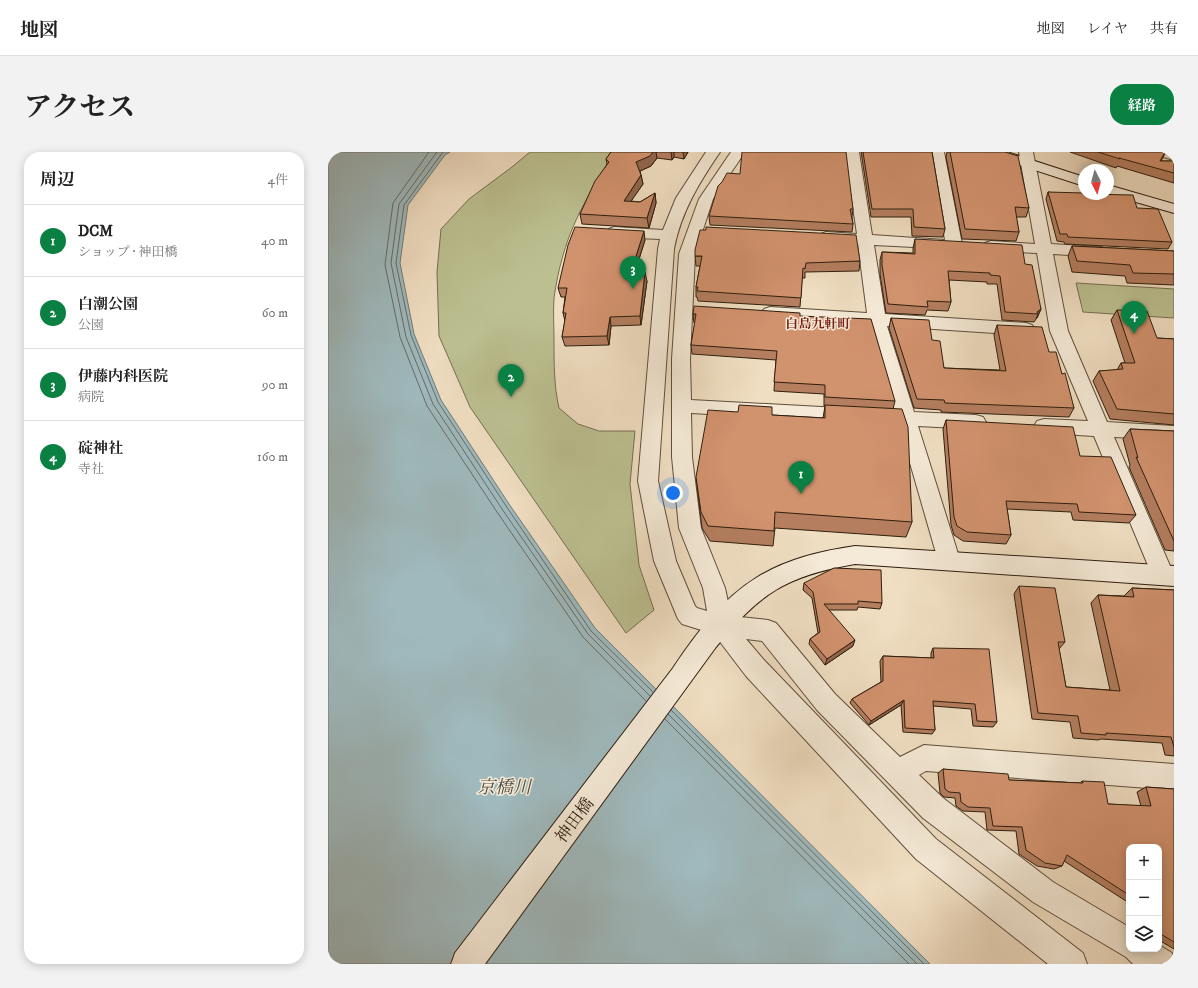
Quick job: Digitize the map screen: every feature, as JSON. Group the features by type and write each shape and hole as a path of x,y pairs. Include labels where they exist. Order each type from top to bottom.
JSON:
{"street":[{"path":"713,152 682,197 668,235 648,481 665,561 686,612 690,617 721,624 768,631 826,702 933,808 1043,892 1126,942"},
{"path":"738,152 706,199 702,231 687,254 692,307 681,359 682,457 690,528 714,588 721,624 755,668 926,849 1072,964"},
{"path":"852,152 877,320 949,560"},
{"path":"937,152 966,245"},
{"path":"994,152 1028,158 1078,179"},
{"path":"1161,152 1174,156"},
{"path":"1028,158 1043,249 1059,331 1101,429 1169,576"},
{"path":"1114,191 1174,209"},
{"path":"599,231 668,235"},
{"path":"810,236 1112,253"},
{"path":"753,311 1059,331"},
{"path":"681,406 992,423"},
{"path":"1023,425 1174,433"},
{"name":"神田橋","path":"466,964 682,676 690,663 721,624 762,586 801,567 827,559 855,555 949,560 1169,576"},
{"path":"898,773 924,758 1174,777"},
{"path":"1142,952 1161,964"}],"green space":[{"path":"530,152 619,152 606,169 585,203 576,220 562,257 554,298 554,358 555,383 559,408 578,424 599,431 635,431 630,484 639,565 654,610 626,633 470,407 439,336 437,272 441,229 469,199"},
{"path":"1076,283 1174,289 1174,318 1083,312"}],"water":[{"name":"京橋川","path":"328,152 450,152 445,155 408,205 400,263 414,334 441,400 509,504 595,628 930,964 328,964"}],"building":[{"path":"611,152 653,152 650,156 636,162 641,175 624,201 640,202 655,193 647,218 580,214 595,181 609,162 606,159"},
{"path":"742,152 846,152 853,209 850,209 853,224 709,216 718,186 727,173 740,174"},
{"path":"863,152 932,152 945,229 914,227 913,209 872,209"},
{"path":"950,152 1005,152 1018,156 1029,208 1015,207 1019,232 965,229"},
{"path":"1098,152 1165,152 1160,161 1174,161 1174,173 1119,158 1120,159"},
{"path":"1048,192 1078,193 1078,200 1114,200 1114,195 1133,195 1137,208 1158,209 1172,242 1068,237 1067,234 1060,234"},
{"path":"575,227 644,231 631,272 645,272 640,316 610,317 607,336 562,337 566,313 563,313 567,288 558,288 568,245"},
{"path":"706,227 856,235 860,261 806,263 805,269 803,268 801,298 697,291 698,287 696,287 702,256 695,256 695,250 700,230 706,230"},
{"path":"915,239 1022,245 1025,264 1032,265 1041,309 1037,312 1038,314 1005,312 1000,276 990,275 990,273 948,271 951,302 927,301 928,307 888,304 882,265 882,252 915,254"},
{"path":"1072,246 1174,251 1174,274 1133,273 1130,265 1077,261"},
{"path":"694,306 800,313 800,316 871,319 895,401 825,397 825,385 774,382 777,351 691,345 696,314 693,314"},
{"path":"1117,310 1147,311 1157,338 1174,339 1174,414 1117,409 1099,371 1123,369 1121,363 1135,363"},
{"path":"891,318 929,320 932,340 940,341 944,368 1006,371 997,325 1042,327 1049,352 1056,352 1062,374 1065,373 1074,408 945,403 944,400 917,399"},
{"path":"739,405 772,407 772,415 825,418 825,405 902,409 908,427 912,522 775,512 774,531 708,526 701,512 696,477 708,410 738,412"},
{"path":"946,420 1073,427 1080,456 1111,457 1136,515 1079,512 1077,504 1006,501 1011,535 967,532 957,526 954,517"},
{"path":"1130,429 1174,431 1174,541 1136,457 1138,458"},
{"path":"834,568 881,570 882,603 858,601 858,604 824,604 855,640 827,659 810,639 820,632 813,592 804,583"},
{"path":"1019,586 1055,588 1065,642 1058,642 1066,687 1120,691 1098,595 1134,597 1132,588 1174,590 1174,747 1171,737 1081,733 1078,716 1038,713"},
{"path":"933,648 989,649 997,722 977,721 975,704 933,701 935,730 905,728 904,700 871,721 852,699 883,681 883,656 934,658"},
{"path":"943,769 1008,774 1009,780 1083,783 1082,781 1104,782 1108,804 1151,806 1146,787 1174,789 1174,942 1162,935 1162,844 1126,844 1126,893 1067,855 1062,866 1045,863 1026,850 1022,827 993,826 990,808 968,807 961,802 960,793 949,792 945,789"}],"place":[{"name":"伊藤内科医院","path":"633,289"},
{"name":"碇神社","path":"1134,334"},
{"name":"白潮公園","path":"511,397"},
{"name":"DCM","path":"801,494"}],"district":[{"name":"白島九軒町","path":"818,323"}]}
